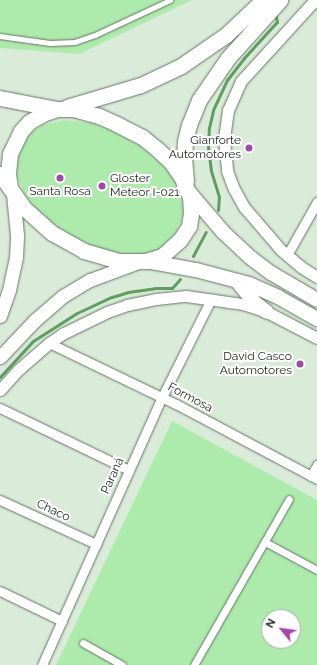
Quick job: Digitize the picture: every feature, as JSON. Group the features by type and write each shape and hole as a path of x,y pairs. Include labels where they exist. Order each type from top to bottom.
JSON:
{"highway":[{"path":"12,191 8,161 12,147 18,136 34,119 60,109 141,85 181,66 276,1"},
{"path":"0,174 24,208 41,224 76,247 110,259 142,261 162,256 172,249 184,236 191,214 184,172 184,146 189,125 199,100 224,63 276,1"},
{"path":"0,98 99,116 142,137 171,162 188,190"}],"main road":[{"path":"188,190 218,228 266,270 313,296"},
{"path":"0,316 9,290 16,257 16,230 12,191"},
{"path":"0,357 40,315 63,296 90,280 142,261 196,270 237,280 272,294 317,319"},
{"path":"237,280 254,302 267,312"}],"street":[{"path":"315,0 255,65 236,90 228,110 224,130 225,160 232,185 244,207 287,255 317,277"},
{"path":"287,255 317,202"},
{"path":"0,390 14,374 49,343 85,321 127,305 166,297 186,296 243,304 267,312 317,338"},
{"name":"Paraná","path":"42,665 162,397 211,299"},
{"name":"Formosa","path":"49,343 162,397 314,478"},
{"path":"0,408 129,470"},
{"path":"314,478 317,465"},
{"path":"194,665 289,499"},
{"name":"Chaco","path":"0,500 96,544"},
{"path":"265,542 317,570"},
{"path":"0,592 62,621"},
{"path":"83,643 122,665"}],"lane":[{"path":"0,36 50,43 75,42 89,38 170,0"}],"green space":[{"path":"0,0 192,0 79,54 0,48"},
{"path":"64,120 91,123 115,132 141,147 168,170 180,189 183,209 181,221 176,232 161,248 148,253 137,254 117,253 96,247 76,238 56,226 38,211 25,195 19,182 16,167 19,152 25,140 32,132 43,125"},
{"path":"172,421 317,500 317,665 56,665"}],"waterway":[{"path":"218,210 219,197 211,171 208,145 209,128 213,110 227,80 244,58 277,22 276,17"},
{"path":"193,256 206,232"},
{"path":"0,377 33,341 77,313 112,297 128,292 155,288 172,288 180,279"}],"place":[{"name":"Gianforte Automotores","path":"249,148"},
{"name":"Santa Rosa","path":"60,178"},
{"name":"Gloster Meteor I-021","path":"102,186"},
{"name":"David Casco Automotores","path":"300,364"}]}
